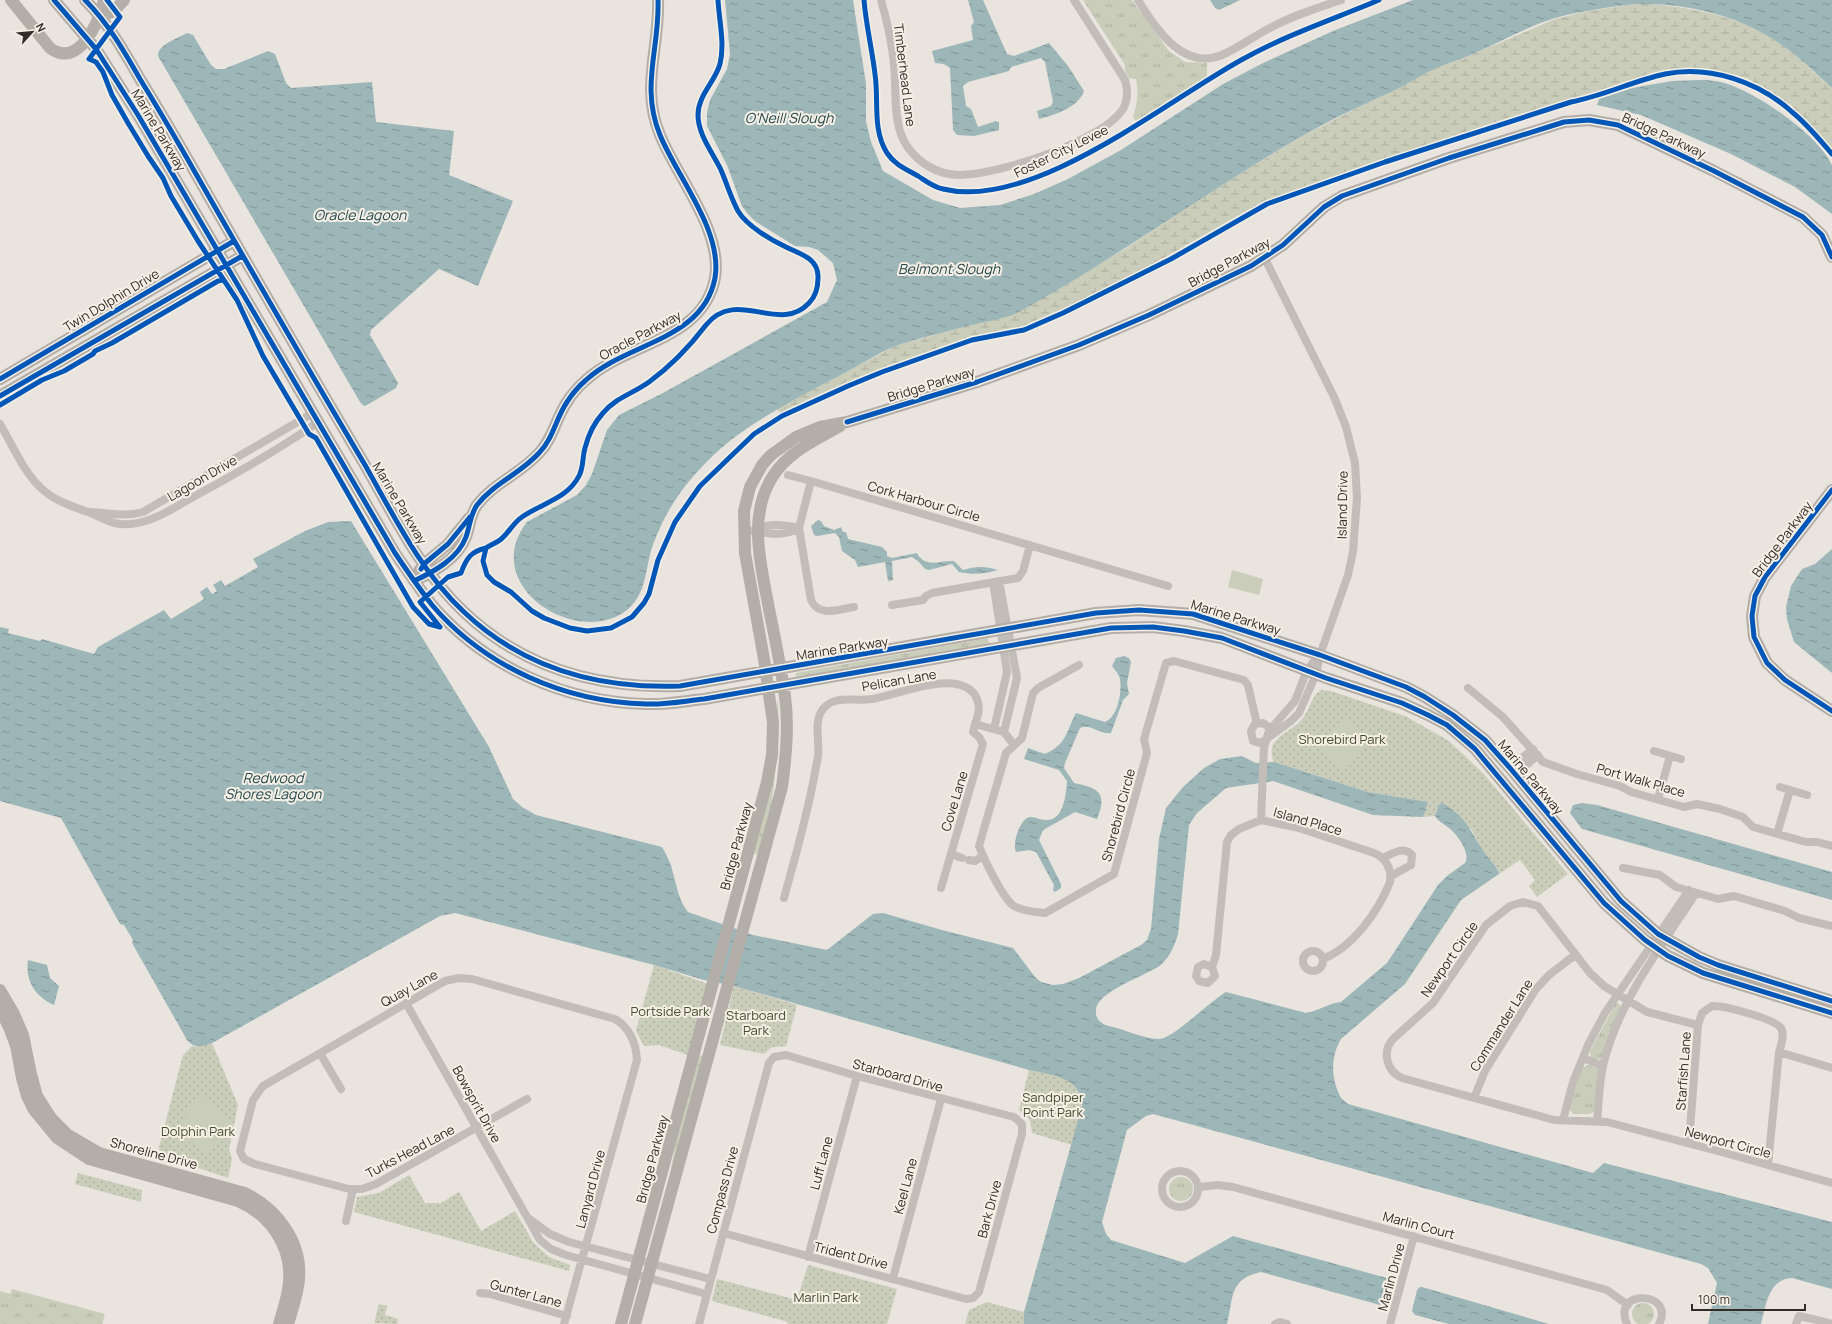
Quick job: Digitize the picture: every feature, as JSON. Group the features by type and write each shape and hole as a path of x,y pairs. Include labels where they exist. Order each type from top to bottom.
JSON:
{"street":[{"path":"11,0 35,31 54,51 63,53 72,52 88,38 100,17 104,0"},
{"name":"Marine Parkway","path":"54,0 88,38 138,114 316,418 414,581 433,606 473,643 518,672 572,694 602,701 648,704 704,699 784,686 1102,630 1153,627 1222,638 1312,672 1402,703 1428,715 1462,737 1494,770 1604,903 1655,948 1688,966 1709,975 1832,1013"},
{"name":"Marine Parkway","path":"86,0 123,50 242,256 427,569 464,612 484,629 526,656 577,677 606,683 667,687 766,672 1107,612 1132,610 1168,611 1193,614 1320,655 1406,687 1425,697 1485,740 1513,771 1621,901 1662,936 1718,965 1832,1001"},
{"path":"100,17 114,12 124,0"},
{"name":"Oracle Parkway","path":"414,581 427,569 457,552 466,539 471,516 476,506 497,484 525,466 539,453 549,441 567,401 587,379 611,362 678,330 692,320 705,304 712,288 716,268 712,238 660,136 652,109 650,81 658,20 658,0"},
{"name":"Timberhead Lane","path":"881,0 892,46 895,106 900,134 908,147 924,163 945,173 960,175 985,172 1023,163 1083,140 1113,119 1123,109 1127,95 1125,80 1074,0"},
{"path":"1138,0 1168,43 1187,54 1206,58 1222,55 1272,26 1341,0"},
{"name":"Bridge Parkway","path":"621,1324 749,854 767,782 772,755 773,723 769,688 745,553 744,533 744,511 750,488 762,465 771,455 796,437 820,426 847,422 977,382 1079,345 1177,302 1239,272 1264,257 1292,238 1324,207 1342,196 1426,165 1552,125 1576,120 1606,121 1624,127 1797,213 1807,220 1819,232 1832,257"},
{"name":"Twin Dolphin Drive","path":"0,379 234,241"},
{"name":"Twin Dolphin Drive","path":"0,396 242,256"},
{"name":"Island Drive","path":"1264,257 1335,399 1346,427 1355,463 1357,498 1353,552 1336,612 1320,655"},
{"name":"Lagoon Drive","path":"0,424 40,487 52,497 70,506 90,512 127,515 143,512 316,418"},
{"name":"Lagoon Drive","path":"90,512 109,523 131,524 155,518 224,480 316,418"},
{"name":"Bridge Parkway","path":"635,1324 781,791 785,758 787,720 784,686 761,565 758,518 765,493 772,476 784,461 795,451 847,422"},
{"name":"Cork Harbour Circle","path":"788,475 1168,586"},
{"path":"811,481 799,528 807,581 813,604 820,610 826,611 854,607"},
{"name":"Bridge Parkway","path":"1832,490 1765,577 1757,591 1752,616 1754,637 1767,663 1785,680 1832,711"},
{"path":"744,533 758,530 767,526 791,526 799,528"},
{"path":"892,605 924,600 926,596 932,593 1017,578 1021,576 1030,545"},
{"path":"996,582 1008,647 1017,672 1017,684 1004,732"},
{"path":"994,729 1006,681 1008,647"},
{"path":"1262,820 1264,755 1270,728 1295,701 1320,655"},
{"name":"Shorebird Circle","path":"1079,665 1036,690 1022,738 1006,753 979,846 983,856 1010,903 1016,907 1045,913 1114,874 1147,753 1144,738 1164,665 1168,661 1174,660 1244,680 1248,684 1257,724"},
{"path":"1270,728 1267,725 1257,724 1250,731 1253,741 1261,743 1266,741 1299,714 1312,672"},
{"name":"Pelican Lane","path":"784,898 810,801 819,751 819,716 829,703 842,699 870,699 922,686 955,683 966,687 976,698 979,711 975,724"},
{"name":"Port Walk Place","path":"1468,688 1503,717 1543,762 1684,806 1697,804 1720,809 1743,817 1753,827 1832,846"},
{"path":"975,724 1004,732 1014,745"},
{"name":"Cove Lane","path":"941,888 983,744 979,737 973,732 975,724"},
{"path":"1654,751 1681,759"},
{"path":"1513,771 1535,752"},
{"path":"1658,799 1670,756"},
{"path":"1780,787 1807,795"},
{"path":"1777,834 1790,790"},
{"name":"Island Place","path":"1212,967 1216,955 1227,842 1231,835 1239,829 1262,820 1298,828 1374,853 1383,858"},
{"path":"1323,959 1336,954 1352,941 1365,925 1386,890 1391,876 1387,864 1383,858 1402,850 1407,851 1412,855 1411,865 1391,876"},
{"path":"951,854 975,861 983,856"},
{"path":"1623,868 1660,875 1676,886 1718,899 1734,896 1785,911 1799,918 1832,926"},
{"path":"1597,1120 1603,1066 1627,1001 1662,936 1692,891"},
{"name":"Newport Circle","path":"1698,1025 1653,1014 1627,1001 1617,994 1590,973 1538,906 1528,902 1513,904 1486,925 1433,1003 1391,1042 1387,1051 1387,1059 1390,1069 1399,1077 1474,1098 1554,1120 1597,1120 1689,1143 1832,1183"},
{"path":"1563,1120 1573,1082 1605,1013 1617,994 1655,948"},
{"name":"Commander Lane","path":"1474,1098 1486,1071 1536,989 1549,975 1575,955"},
{"name":"Quay Lane","path":"241,1142 253,1100 259,1090 271,1080 446,980 463,978 478,980 615,1019 629,1033 634,1044 637,1060"},
{"name":"Shoreline Drive","path":"0,990 14,1014 23,1035 37,1096 51,1118 68,1135 99,1153 245,1193 257,1199 275,1214 291,1238 299,1264 298,1287 288,1324"},
{"name":"Bowsprit Drive","path":"406,1003 528,1218 536,1236 547,1246 558,1252 706,1294"},
{"path":"1698,1025 1702,1013 1708,1008 1717,1006 1774,1022 1783,1033 1779,1052 1768,1165"},
{"name":"Shoreline Drive","path":"0,1009 16,1046 27,1096 34,1110 57,1138 89,1159 238,1201 255,1209 270,1223 283,1244 289,1266 289,1284 279,1324"},
{"name":"Starfish Lane","path":"1689,1143 1698,1025"},
{"path":"1779,1052 1832,1068"},
{"path":"320,1053 341,1088"},
{"name":"Starboard Drive","path":"769,1063 774,1057 784,1054 857,1076 1014,1117 1022,1124"},
{"path":"1583,1058 1603,1066"},
{"name":"Lanyard Drive","path":"566,1320 637,1060"},
{"name":"Compass Drive","path":"699,1324 769,1063"},
{"name":"Luff Lane","path":"808,1256 857,1076"},
{"name":"Turks Head Lane","path":"241,1142 241,1153 244,1159 252,1163 353,1189 365,1189 527,1099"},
{"name":"Keel Lane","path":"893,1278 941,1099"},
{"name":"Bark Drive","path":"973,1298 978,1292 1022,1134 1022,1124"},
{"path":"1176,1170 1188,1172 1197,1181 1199,1187 1196,1198 1187,1206 1181,1207 1175,1206 1165,1199 1162,1188 1166,1176 1176,1170"},
{"name":"Marlin Court","path":"1199,1187 1218,1185 1233,1188 1414,1236 1607,1290 1628,1305"},
{"path":"346,1221 353,1189"},
{"name":"Bowsprit Drive","path":"528,1218 556,1237 710,1279"},
{"name":"Trident Drive","path":"723,1233 966,1299 973,1298"},
{"name":"Marlin Drive","path":"1390,1324 1414,1236"},
{"name":"Gunter Lane","path":"480,1294 490,1294 566,1320"},
{"path":"1627,1324 1625,1317 1628,1305 1637,1298 1649,1298 1654,1300 1660,1310 1661,1315 1659,1324"},
{"path":"1796,1324 1799,1316 1821,1323 1832,1324"},
{"path":"1275,1324 1280,1322 1287,1324"}],"green space":[{"path":"1083,0 1132,0 1169,51 1185,62 1207,63 1207,80 1139,124 1133,117 1137,98 1136,79 1129,78 1125,71 1125,65"},
{"path":"1640,3 1710,13 1743,23 1759,30 1782,44 1832,88 1832,148 1791,105 1746,78 1697,68 1669,71 1562,102 1262,202 1162,259 1066,309 1024,328 983,334 938,349 848,383 781,413 776,409 897,345 1014,314 1125,249 1207,194 1304,135 1434,69 1464,58 1555,19 1589,11"},
{"path":"1232,570 1263,579 1259,595 1228,587"},
{"path":"988,638 989,644 797,677 795,675 796,673"},
{"name":"Shorebird Park","path":"1322,690 1331,691 1405,716 1449,741 1483,773 1568,874 1537,897 1529,886 1535,880 1520,860 1499,874 1498,869 1483,850 1472,830 1439,805 1435,816 1423,817 1427,802 1368,792 1274,762 1272,757 1273,744 1300,722 1311,702"},
{"path":"777,699 778,731 777,755 771,806 761,845 756,855 754,853 770,792 777,728"},
{"path":"1345,716 1371,741 1343,773 1317,747"},
{"name":"Portside Park","path":"654,965 708,984 688,1055 659,1045 644,1046 636,1031"},
{"name":"Starboard Park","path":"734,986 797,1005 786,1046 772,1047 764,1054 720,1045"},
{"path":"1616,1003 1622,1007 1602,1058 1596,1060 1591,1059 1590,1051"},
{"name":"Dolphin Park","path":"212,1043 238,1105 229,1149 232,1159 228,1178 160,1155 159,1147 183,1055 192,1046 198,1047"},
{"path":"699,1055 703,1056 670,1174 678,1130"},
{"path":"1588,1065 1600,1070 1594,1112 1589,1114 1573,1114 1569,1108 1582,1068"},
{"name":"Sandpiper Point Park","path":"1029,1070 1062,1077 1074,1084 1079,1091 1081,1109 1072,1145 1032,1133 1030,1120 1019,1110"},
{"path":"200,1096 228,1120 229,1127 205,1154 177,1131 177,1125"},
{"path":"78,1173 142,1190 141,1202 75,1184"},
{"path":"409,1175 425,1203 441,1203 459,1192 481,1231 515,1211 533,1242 549,1257 570,1265 569,1271 354,1212 357,1197 379,1193"},
{"path":"1181,1177 1190,1180 1193,1189 1190,1198 1181,1201 1172,1198 1169,1189 1172,1180"},
{"name":"Marlin Park","path":"808,1265 897,1289 887,1324 787,1324 788,1322 712,1301 717,1279 797,1300"},
{"path":"12,1289 105,1314 102,1324 0,1324 0,1291 10,1294"},
{"path":"987,1302 1024,1312 1024,1324 965,1324 969,1310"},
{"path":"1639,1303 1647,1303 1654,1310 1654,1318 1647,1325 1639,1325 1632,1318 1632,1310"},
{"path":"379,1304 387,1306 385,1315 398,1319 397,1324 374,1323"}],"water":[{"path":"725,0 853,0 866,84 866,121 871,142 883,171 933,200 960,208 1000,205 1034,194 1068,179 1121,150 1223,84 1263,63 1333,31 1413,0 1832,0 1832,88 1805,63 1762,32 1730,18 1695,9 1678,6 1632,4 1555,18 1534,26 1473,54 1430,71 1304,135 1268,156 1127,247 1019,312 894,346 774,411 720,449 699,469 681,492 656,536 640,593 632,605 627,610 606,620 583,622 560,616 540,604 524,588 515,568 515,545 527,522 577,495 586,485 592,474 607,430 619,415 661,394 827,302 837,280 833,263 818,250 809,247 795,246 755,221 748,214 742,206 727,165 707,126 707,113 710,100 727,69 730,54"},
{"path":"968,0 983,0 1007,54 1014,56 1049,43 1068,66 1084,91 1077,102 1065,110 1039,119 1037,111 1051,106 1053,102 1045,62 1041,58 1011,67 1009,71 968,82 963,86 966,106 971,109 978,127 996,121 999,122 999,130 974,136 957,135 953,130 950,68 944,64 935,63 932,51 973,40 971,26 974,22"},
{"path":"1210,0 1240,0 1219,10 1215,8"},
{"name":"Oracle Lagoon","path":"187,33 193,35 211,65 216,69 224,69 268,51 275,54 286,83 291,88 372,82 376,122 454,131 449,175 513,201 478,286 439,269 371,330 370,335 398,383 396,388 367,405 364,406 360,402 158,56 164,45"},
{"path":"1710,80 1729,84 1763,101 1798,126 1812,139 1832,165 1832,214 1795,187 1731,154 1641,115 1597,105 1599,99 1632,88 1672,81"},
{"path":"818,520 821,521 824,526 834,530 841,527 843,532 846,532 848,539 882,547 887,552 887,556 892,558 917,553 924,561 934,563 954,561 963,570 980,567 998,570 979,574 969,574 959,572 952,564 929,570 925,569 912,557 892,561 893,580 888,581 885,562 858,567 855,560 842,551 839,537 835,533 817,536 814,535 811,526"},
{"name":"Redwood Shores Lagoon","path":"351,521 489,747 513,799 522,807 536,815 662,847 670,863 680,899 688,912 753,935 827,950 873,914 883,913 1013,948 1035,977 1041,982 1053,985 1063,984 1079,978 1141,945 1147,940 1151,929 1159,839 1166,808 1183,787 1204,768 1220,759 1242,756 1256,763 1274,762 1368,792 1428,802 1423,817 1373,815 1273,781 1226,788 1197,813 1189,825 1178,934 1170,954 1162,964 1155,969 1111,992 1102,999 1097,1006 1096,1014 1101,1023 1143,1037 1159,1039 1173,1033 1226,992 1306,1013 1341,1002 1387,963 1438,885 1447,876 1465,863 1465,849 1459,839 1435,816 1439,805 1442,803 1457,813 1472,831 1499,874 1461,900 1405,984 1341,1039 1337,1046 1333,1068 1335,1083 1341,1098 1348,1104 1593,1173 1604,1163 1832,1222 1832,1289 1792,1278 1784,1280 1773,1288 1769,1295 1761,1324 1708,1324 1717,1283 1708,1268 1701,1264 1153,1114 1146,1116 1127,1130 1102,1222 1106,1234 1111,1240 1185,1263 1233,1236 1387,1278 1380,1305 1261,1272 1243,1279 1238,1284 1232,1297 1227,1324 1024,1324 1024,1312 1082,1106 1081,1096 1071,1083 1056,1076 1029,1070 734,986 704,980 654,965 455,913 440,916 212,1043 201,1046 193,1045 187,1040 132,943 133,940 124,925 120,924 61,818 0,801 0,627 9,629 8,633 40,641 42,639 94,654 98,647 164,610 171,619 204,599 200,592 207,587 212,594 217,591 213,585 221,580 225,586 258,567 253,559 305,531 328,522"},
{"path":"1832,549 1832,673 1794,642 1787,619 1786,607 1791,586 1802,569 1815,564"},
{"path":"1124,656 1129,658 1131,662 1127,683 1129,694 1123,700 1111,733 1088,727 1080,728 1064,768 1074,783 1095,789 1099,793 1101,803 1097,819 1075,812 1043,830 1039,840 1061,884 1061,888 1055,892 1053,890 1054,885 1036,852 1030,850 1016,852 1015,844 1021,824 1027,818 1032,817 1045,820 1056,817 1065,800 1067,781 1059,770 1024,759 1028,748 1045,754 1058,746 1065,737 1076,713 1105,722 1113,715 1120,697 1120,684 1117,672 1112,666 1116,658"},
{"path":"1582,803 1597,805 1832,872 1832,900 1582,829 1570,813 1573,805"},
{"path":"28,960 47,965 50,978 59,986 54,1005 42,997 33,987 28,975"},
{"path":"1420,1287 1549,1324 1449,1324 1415,1315 1412,1311 1417,1290"}],"cycle path":[{"path":"54,0 96,49 138,115 395,553 432,605 453,627 476,646 502,663 528,677 557,688 586,696 616,702 660,704 704,699 1111,628 1153,627 1222,638 1326,678 1402,703 1447,725 1475,749 1604,903 1645,940 1668,956 1703,973 1832,1013"},
{"path":"85,0 101,18 128,58 409,543 434,579 464,612 487,632 512,648 564,672 592,679 621,684 680,686 1096,613 1139,610 1193,614 1320,655 1406,687 1425,697 1453,715 1485,740 1621,901 1658,934 1699,957 1718,965 1832,1001"},
{"path":"107,0 120,17 89,59 96,62 103,72 112,95 128,123 163,178 171,196 198,241 237,300 263,356 309,434 316,438 413,607 429,624 440,627"},
{"path":"414,581 437,569 457,552 466,537 471,517 477,505 499,484 524,467 539,453 548,441 563,408 573,393 583,382 603,367 680,328 696,315 708,299 715,278 716,260 712,242 706,223 660,135 654,117 651,84 658,17 658,0"},
{"path":"718,0 722,40 720,64 718,71 701,101 698,115 700,130 721,170 731,196 742,217 753,227 767,236 812,261 817,271 817,288 815,295 809,303 797,312 785,315 731,310 718,314 706,325 687,348 657,376 643,386 613,403 603,413 594,425 588,439 584,452 582,469 574,484 554,500 522,517 503,538 486,548 483,561 487,575 494,582 511,592 532,611 544,618 570,628 587,631 611,628 632,617 644,603 649,594 658,560 675,522 700,486 754,434 782,416 882,372 972,340 1024,330 1063,313 1171,259 1267,204 1385,162 1571,102 1595,96 1641,80 1665,74 1682,72 1699,72 1733,78 1765,92 1779,101 1797,117 1813,132 1832,154"},
{"name":"Foster City Levee","path":"864,0 875,74 879,134 887,153 901,166 936,187 943,189 979,191 1017,184 1057,169 1098,148 1259,50 1379,0"},
{"path":"847,422 977,382 1079,345 1149,315 1251,266 1283,245 1324,207 1342,196 1449,158 1564,122 1589,120 1618,125 1714,171 1803,217 1822,235 1832,257"},
{"path":"0,379 234,241"},
{"path":"0,396 242,256"},
{"path":"0,405 42,380 64,371 93,354 95,351 112,343 218,281 223,280"},
{"path":"1832,490 1765,577 1755,596 1752,616 1754,637 1767,663 1785,680 1832,711"},
{"path":"421,569 424,564 448,544 470,517"},
{"path":"440,627 420,602 448,577 461,573 467,560 476,551 486,548"}],"water label":[{"name":"O'Neill Slough","path":"789,117"},
{"name":"Belmont Slough","path":"949,268"}]}
